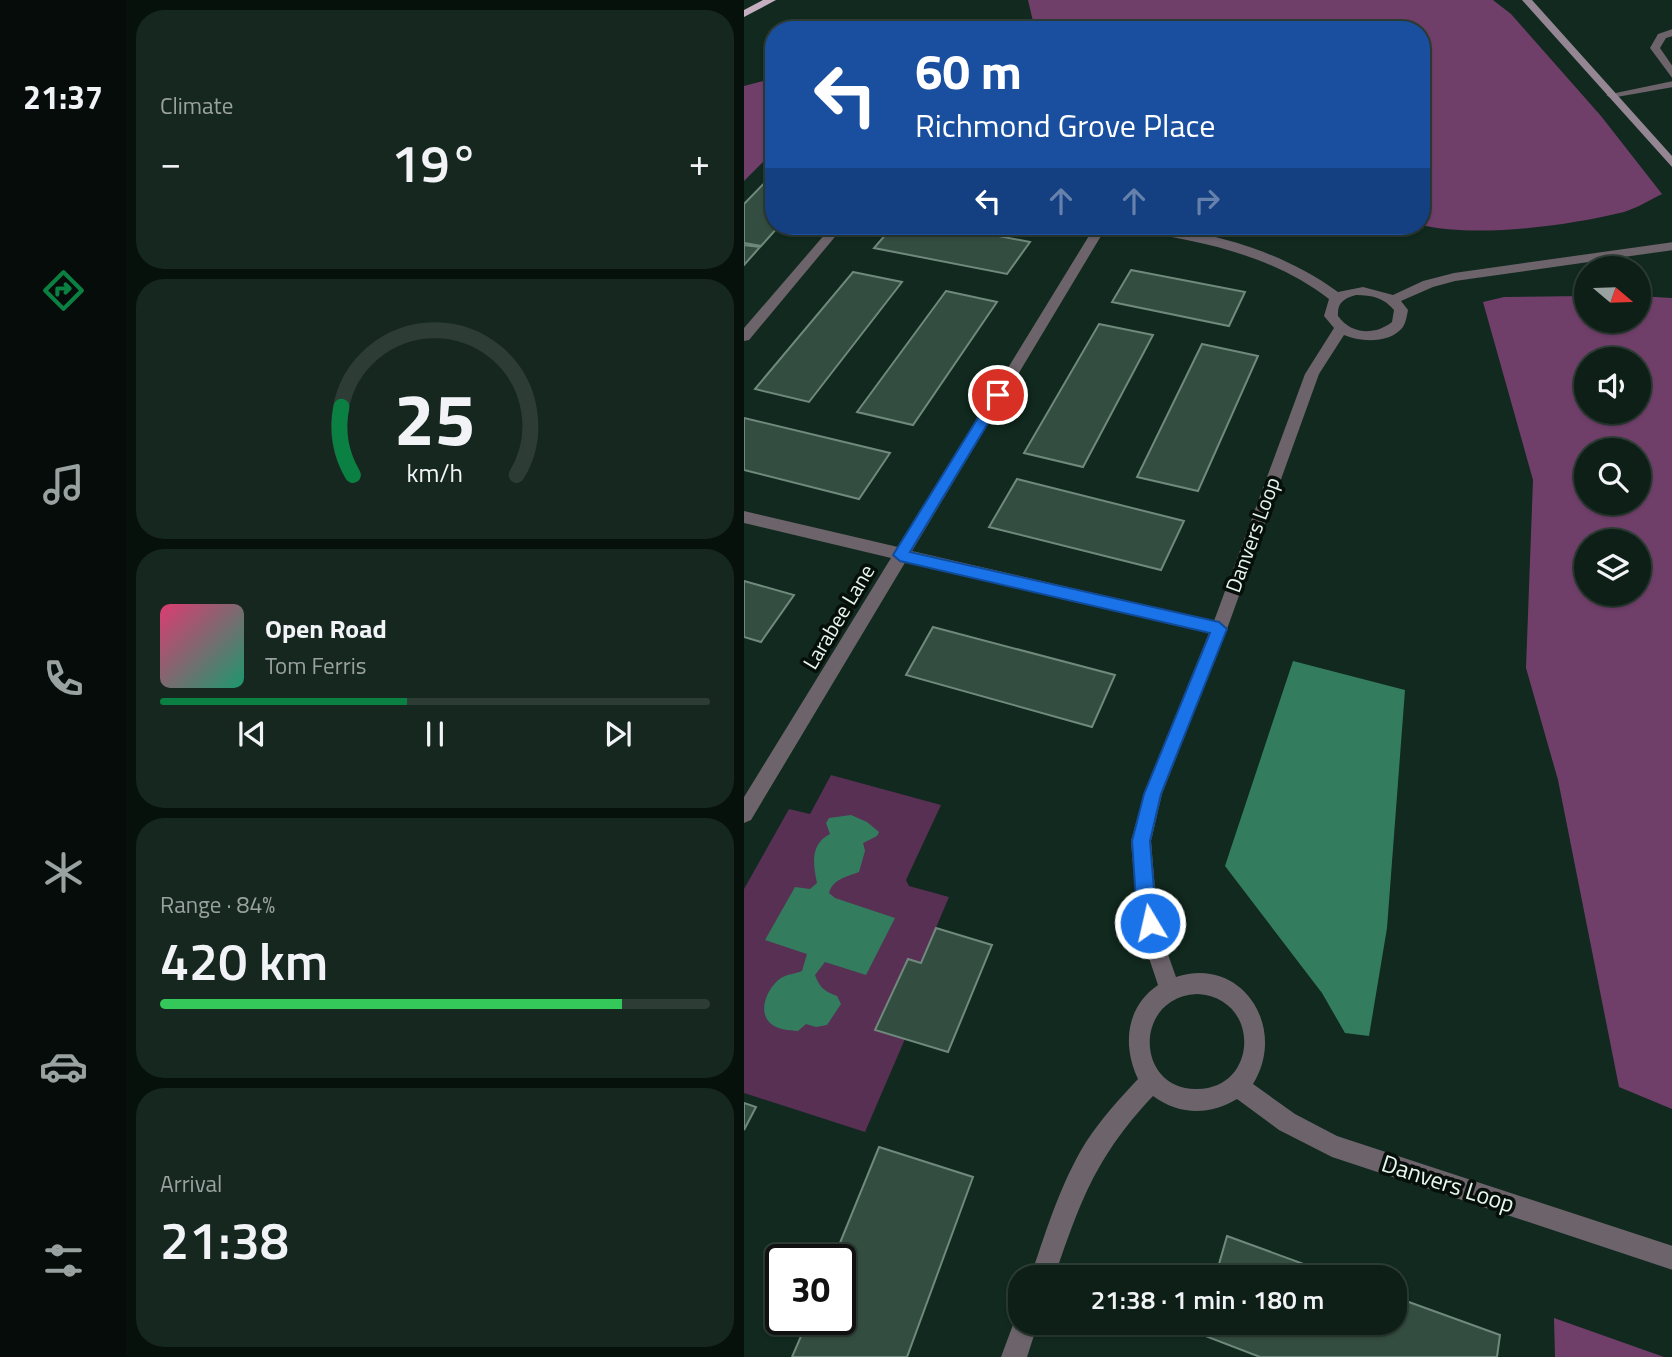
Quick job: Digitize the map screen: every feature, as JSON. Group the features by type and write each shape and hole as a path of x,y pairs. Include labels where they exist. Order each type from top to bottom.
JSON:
{"highway":[{"path":"744,14 771,0"}],"main road":[{"path":"1527,0 1672,165"}],"street":[{"path":"1672,32 1662,36 1655,48 1672,76"},
{"path":"1611,95 1672,84"},
{"path":"744,337 830,235"},
{"name":"Larabee Lane","path":"744,814 1096,235"},
{"path":"1181,235 1272,258 1323,286 1337,298"},
{"path":"1392,300 1428,284 1454,277 1672,246"},
{"path":"1356,291 1368,291 1392,300 1401,310 1401,317 1392,330 1383,334 1361,335 1341,328 1331,316 1330,309 1337,298 1356,291"},
{"name":"Danvers Loop","path":"1170,989 1155,946 1146,901 1141,841 1153,794 1219,629 1312,374 1341,328"},
{"path":"744,517 1219,629"},
{"path":"1196,982 1223,988 1238,999 1249,1014 1254,1032 1254,1051 1248,1070 1236,1085 1221,1097 1203,1102 1184,1101 1166,1093 1152,1080 1144,1065 1139,1048 1145,1015 1155,1001 1170,989 1196,982"},
{"path":"1048,1265 1075,1187 1095,1149 1122,1112 1152,1080"},
{"name":"Danvers Loop","path":"1236,1085 1287,1122 1332,1146 1672,1258"},
{"path":"1014,1357 1022,1335"}],"shaded area":[{"path":"1028,0 1493,0 1511,14 1601,116 1662,194 1624,212 1549,226 1495,230 1430,227 1430,21 1033,21"},
{"path":"765,80 765,160 744,181 744,86"},
{"path":"1574,296 1574,333 1651,333 1651,297 1672,298 1672,1109 1619,1087 1558,780 1526,668 1533,480 1483,302 1504,297"},
{"path":"1293,661 1405,690 1387,928 1369,1036 1345,1033 1322,993 1225,866"},
{"path":"831,775 941,805 906,880 909,886 949,897 921,963 908,959 875,1029 905,1039 865,1132 744,1093 744,889 789,809 810,814"},
{"path":"851,815 867,822 879,832 877,836 863,843 865,851 859,872 837,882 829,893 835,898 895,918 866,975 825,962 815,975 821,986 837,996 841,1004 827,1025 816,1027 806,1024 798,1031 780,1028 766,1018 764,1005 768,993 781,978 802,971 807,954 765,940 795,887 810,889 817,883 814,855 819,843 830,834 826,823 829,818"},
{"path":"1554,1318 1664,1357 1555,1357"}],"building":[{"path":"765,182 765,235 771,235 761,246 744,243 744,204"},
{"path":"885,235 994,235 1030,242 1007,274 874,248"},
{"path":"744,245 760,247 744,265"},
{"path":"1131,270 1245,292 1229,326 1112,302"},
{"path":"853,272 902,282 809,402 755,389"},
{"path":"946,291 997,302 913,425 857,412"},
{"path":"1099,324 1153,335 1083,467 1024,453"},
{"path":"1202,344 1258,356 1198,491 1137,477"},
{"path":"744,418 890,453 859,499 744,470"},
{"path":"1017,479 1184,521 1161,570 989,527"},
{"path":"744,581 794,595 761,642 744,637"},
{"path":"933,627 1115,675 1092,727 906,675"},
{"path":"936,928 992,945 948,1052 875,1030 908,959 921,963"},
{"path":"744,1103 756,1107 744,1130"},
{"path":"879,1147 973,1177 907,1357 792,1357 802,1335 856,1335 856,1244 840,1244"},
{"path":"1227,1236 1306,1265 1219,1265"},
{"path":"1407,1301 1500,1335 1497,1357 1260,1357 1203,1335 1407,1335"}],"route":[{"path":"998,395 900,555 1219,629 1153,794 1141,841 1150,923"}]}
